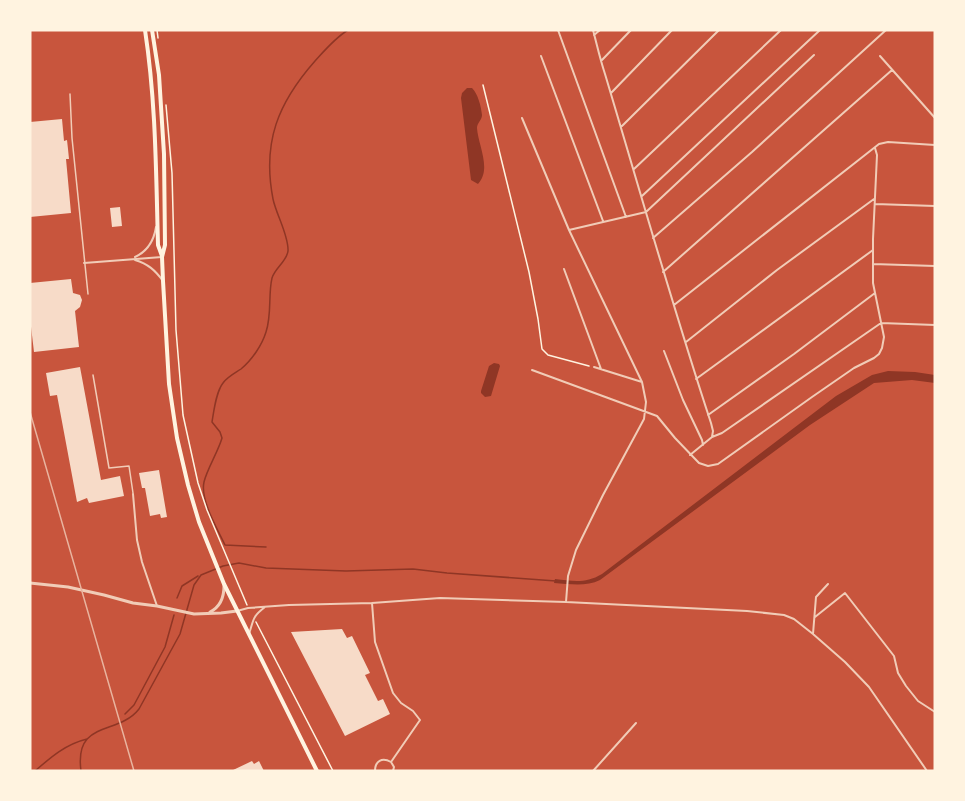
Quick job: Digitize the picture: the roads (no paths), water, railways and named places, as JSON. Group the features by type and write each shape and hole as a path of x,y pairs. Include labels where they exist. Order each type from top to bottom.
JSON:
{"main road":[{"path":"145,30 154,108 158,245 162,257"},
{"path":"152,30 159,75 164,154 165,245 162,257 162,281 169,384 177,438 190,495 213,559 317,771"}],"street":[{"path":"558,30 626,217"},
{"path":"593,30 663,272 713,431 712,437"},
{"path":"594,35 600,30"},
{"path":"601,61 631,30"},
{"path":"611,93 672,30"},
{"path":"621,126 719,30"},
{"path":"634,170 781,30"},
{"path":"642,196 820,30"},
{"path":"654,238 886,30"},
{"path":"569,230 646,212 814,55"},
{"path":"541,56 603,221"},
{"path":"880,56 935,118"},
{"path":"663,272 892,70"},
{"path":"522,118 569,230 642,382 645,393 646,411 642,425 603,495 576,550 568,576 566,602"},
{"path":"674,305 883,142 935,145"},
{"path":"532,370 657,416 690,455 704,465 718,464 854,368 879,354 883,343 873,283 877,155 875,148"},
{"path":"686,342 777,270 875,198"},
{"path":"875,204 935,206"},
{"path":"132,259 142,254 151,244 157,215"},
{"path":"696,379 873,250"},
{"path":"84,263 162,257"},
{"path":"132,259 148,265 156,271 162,281"},
{"path":"873,264 935,267"},
{"path":"564,269 602,369"},
{"path":"708,415 875,293"},
{"path":"690,455 712,437 722,433 881,323 935,325"},
{"path":"664,351 703,445"},
{"path":"594,367 642,382"},
{"path":"133,494 137,540 157,606"},
{"path":"30,583 68,587 133,603 202,615 267,606 372,603 440,598 566,602 784,615 794,619 813,634 869,687 927,771"},
{"path":"202,615 211,612 219,605 224,583"},
{"path":"813,634 816,597 828,584"},
{"path":"815,616 845,593 894,656 898,673 906,686 918,701 935,712"},
{"path":"372,603 375,642 393,693 420,720 391,762"},
{"path":"249,634 253,618 267,606"},
{"path":"593,771 636,723"},
{"path":"375,771 380,760 386,759 391,762 393,771"}],"lane":[{"path":"70,94 88,294"},
{"path":"93,375 109,468 129,466 133,494"}],"waterway":[{"path":"266,547 225,545 210,514 204,497 204,482 222,438 212,422 221,387 249,361 264,337 269,318 272,278 286,258 288,251 273,199 270,178 270,159 276,124 291,92 302,77 330,44 348,30"},
{"path":"81,771 84,743 91,736 120,723 139,709 180,634 194,585 201,575 223,566 239,563 266,568 346,571 413,569 556,581"},
{"path":"177,598 182,586 198,576"},
{"path":"125,714 134,705 165,647 174,615"},
{"path":"35,771 53,756 87,739"}],"railway":[{"path":"30,412 134,771"}]}
